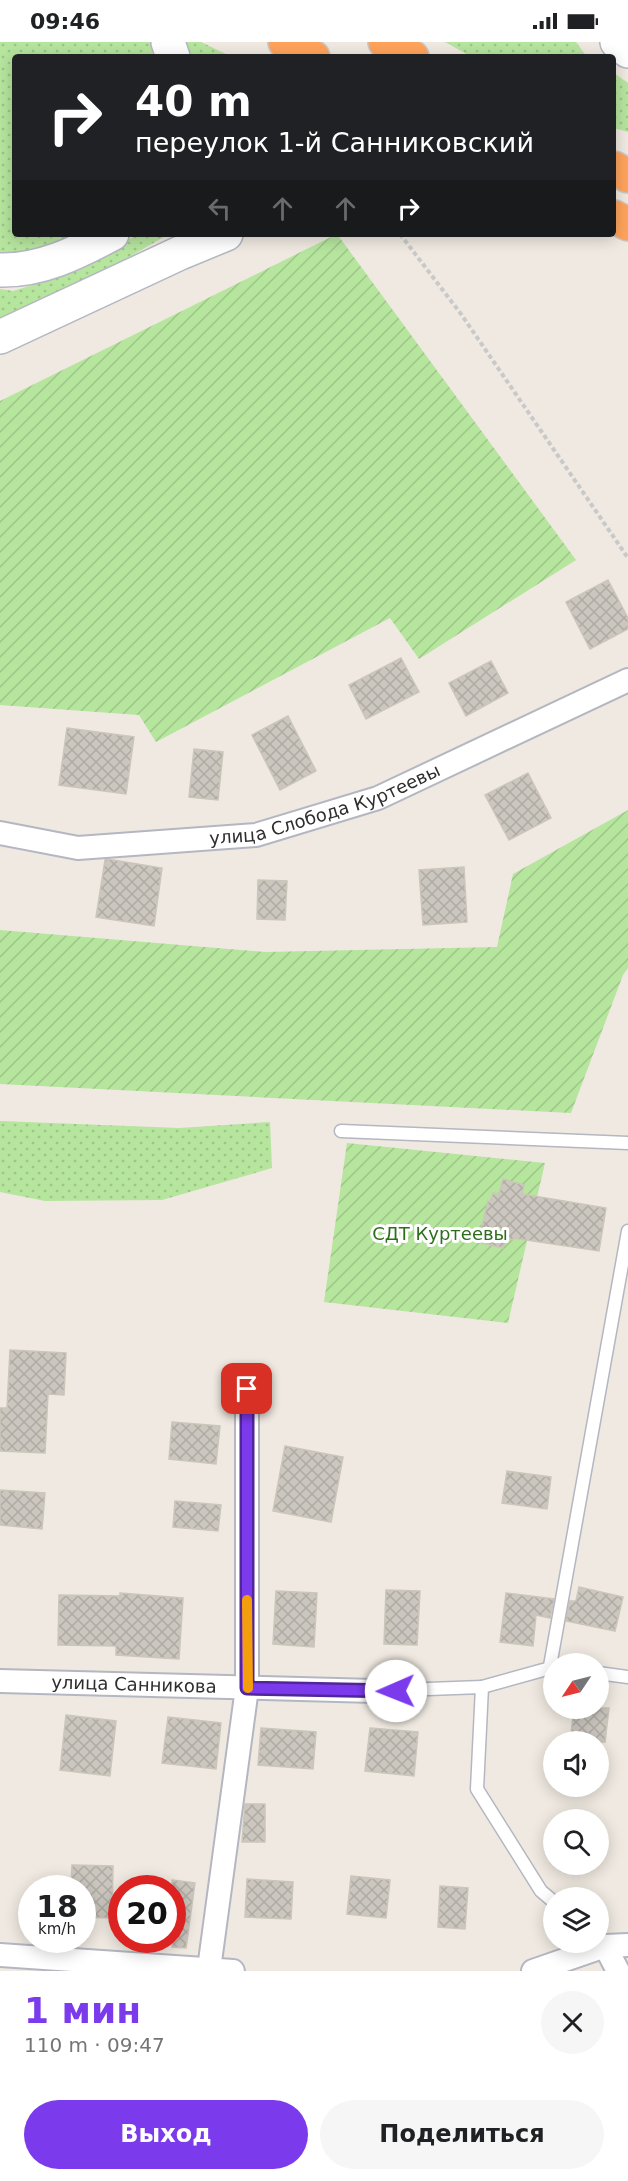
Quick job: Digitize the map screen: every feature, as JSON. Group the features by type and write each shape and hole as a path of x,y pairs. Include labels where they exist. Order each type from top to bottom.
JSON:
{"highway":[{"path":"285,42 307,54"},
{"path":"385,42 407,54"}],"street":[{"path":"617,42 628,51"},
{"path":"0,270 52,262 71,256 106,237"},
{"path":"0,337 219,237"},
{"name":"улица Слобода Куртеевы","path":"0,833 78,848 256,835 378,798 628,680"},
{"path":"209,1968 247,1688 247,1389"},
{"name":"улица Санникова","path":"0,1681 374,1691"},
{"path":"609,1944 628,1945"},
{"path":"533,1971 577,1953"},
{"path":"608,1953 618,1971"},
{"path":"0,1955 233,1971"}],"lane":[{"path":"341,1131 628,1143"},
{"path":"554,1653 628,1231"},
{"path":"374,1691 482,1687 543,1669"},
{"path":"609,1674 628,1677"},
{"path":"482,1687 477,1789 543,1893"}],"path":[{"path":"402,237 461,314 628,558"}],"green space":[{"path":"0,42 151,42 153,54 12,54 12,237 77,237 19,256 0,255"},
{"path":"178,42 201,42 226,54 183,54"},
{"path":"445,42 576,42 585,54 467,54"},
{"path":"616,74 628,83 628,132 616,129"},
{"path":"133,237 164,237 117,264 0,321 0,289 13,291 45,281"},
{"path":"331,237 339,237 576,560 419,659 390,618 156,742 139,715 0,705 0,401"},
{"path":"628,810 628,968 623,975 571,1113 0,1084 0,930 265,952 497,947 513,874"},
{"path":"0,1121 179,1128 270,1122 272,1168 162,1200 45,1201 0,1192"},
{"name":"СДТ Куртеевы","path":"347,1143 545,1163 508,1323 324,1302"}],"building":[{"path":"608,580 628,618 628,629 590,649 566,602"},
{"path":"401,658 419,692 366,719 349,685"},
{"path":"491,661 508,693 466,716 449,683"},
{"path":"288,716 316,771 280,790 252,735"},
{"path":"67,728 134,737 126,794 59,785"},
{"path":"194,749 223,752 218,800 189,797"},
{"path":"528,773 551,818 509,840 485,795"},
{"path":"107,859 162,868 154,926 96,917"},
{"path":"464,867 467,922 423,925 419,870"},
{"path":"258,880 287,881 285,920 257,919"},
{"path":"503,1179 524,1185 522,1194 606,1208 599,1251 513,1238 513,1240 506,1239 503,1248 478,1242 488,1201 490,1202 493,1193 499,1194"},
{"path":"10,1350 66,1353 64,1395 48,1394 45,1453 0,1451 0,1408 7,1408"},
{"path":"172,1422 220,1426 216,1464 169,1459"},
{"path":"285,1446 343,1457 331,1522 273,1511"},
{"path":"507,1471 551,1477 547,1509 502,1503"},
{"path":"0,1490 45,1493 42,1529 0,1525"},
{"path":"175,1501 221,1505 218,1531 173,1527"},
{"path":"579,1587 623,1597 615,1631 566,1621 570,1601 576,1601"},
{"path":"386,1590 420,1591 417,1645 384,1644"},
{"path":"276,1591 317,1593 314,1647 273,1644"},
{"path":"120,1593 183,1598 179,1659 116,1655 116,1646 58,1645 59,1595 120,1596"},
{"path":"506,1593 554,1599 550,1618 536,1615 533,1646 500,1642"},
{"path":"66,1715 116,1721 110,1776 60,1770"},
{"path":"168,1717 221,1723 216,1769 162,1763"},
{"path":"573,1719 608,1719 606,1731 571,1731"},
{"path":"261,1728 316,1732 313,1769 258,1765"},
{"path":"370,1728 418,1732 414,1776 365,1771"},
{"path":"245,1804 265,1804 265,1842 242,1842"},
{"path":"72,1865 113,1866 113,1875 108,1875 108,1918 96,1917 96,1875 72,1875"},
{"path":"351,1876 390,1880 386,1918 347,1914"},
{"path":"247,1879 293,1882 291,1919 245,1917"},
{"path":"186,1882 195,1883 186,1948"},
{"path":"440,1886 468,1888 465,1929 438,1927"}],"slow traffic":[{"path":"247,1600 248,1688"}],"route":[{"path":"247,1389 247,1688 396,1691"}]}
